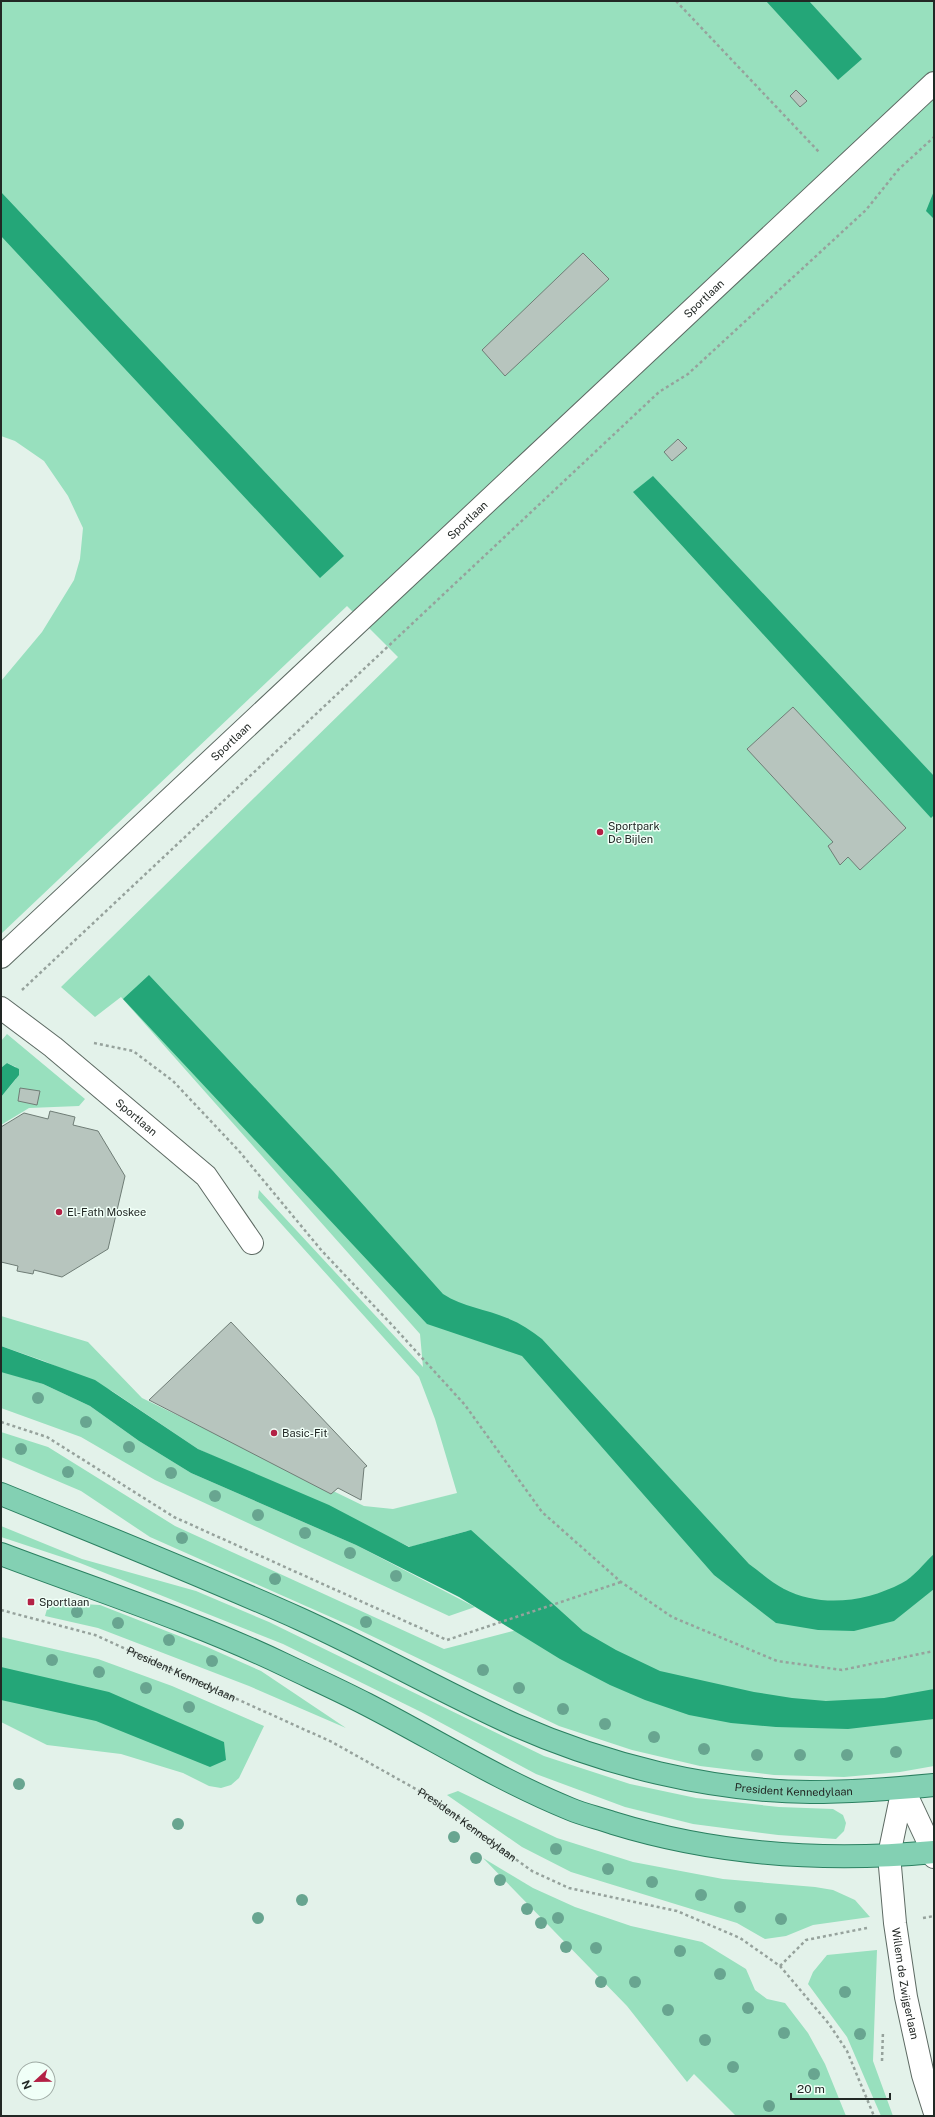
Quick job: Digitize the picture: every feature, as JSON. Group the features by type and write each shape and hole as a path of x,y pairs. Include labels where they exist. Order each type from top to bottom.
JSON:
{"main road":[{"name":"President Kennedylaan","path":"1,1494 300,1619 515,1725 575,1748 622,1763 684,1779 741,1788 809,1792 904,1788 934,1785"},
{"path":"1,1554 197,1627 281,1663 366,1704 520,1787 572,1810 642,1832 717,1848 786,1855 889,1856 934,1852"}],"street":[{"name":"Sportlaan","path":"1,957 934,83"},
{"name":"Sportlaan","path":"1,1008 53,1047 206,1176 252,1243"},
{"path":"904,1788 934,1852 934,1857"},
{"path":"889,1856 904,1788"},
{"name":"Willem de Zwijgerlaan","path":"889,1856 895,1923 906,1997 923,2075 934,2110"}],"path":[{"path":"676,1 839,173"},
{"path":"1,1008 659,392 688,374 866,210 898,170 934,137"},
{"path":"53,1047 97,1042 133,1051 173,1081 239,1151 322,1251 394,1326 465,1405 542,1512 621,1582 672,1617 777,1662 842,1670 934,1651"},
{"path":"1,1422 47,1437 174,1517 447,1640 472,1633 621,1582"},
{"name":"President Kennedylaan","path":"1,1610 95,1635 332,1742 430,1797 532,1871 569,1888 678,1911 740,1938 780,1966"},
{"path":"874,2116 847,2051 829,2024 780,1966 806,1940 934,1916"}],"shaded area":[{"name":"Sportpark De Bijlen","path":"1,1 934,1 934,1766 900,1772 844,1777 774,1775 700,1766 632,1750 559,1726 351,1626 150,1537 81,1491 1,1457 1,1432 48,1447 175,1526 444,1649 513,1631 553,1617 467,1531 410,1547 198,1449 112,1391 44,1361 1,1346 1,1316 88,1342 142,1398 364,1506 393,1509 457,1493 435,1419 419,1377 258,1198 259,1190 423,1367 420,1334 121,997 95,1017 61,987 398,657 347,606 1,934 1,681 42,632 74,580 80,559 83,528 68,496 44,461 15,441 1,436"},
{"path":"766,1 809,1 862,59 838,80"},
{"path":"934,191 934,219 926,211"},
{"path":"1,192 344,556 320,578 1,236"},
{"path":"653,476 934,776 934,815 931,818 633,492"},
{"path":"149,975 333,1171 443,1294 458,1302 512,1320 542,1339 749,1564 780,1587 798,1595 813,1599 843,1600 874,1595 902,1583 915,1574 934,1554 934,1589 894,1621 854,1631 818,1630 776,1623 714,1575 522,1356 427,1324 123,999"},
{"path":"7,1034 85,1099 79,1106 29,1108 1,1125 1,1097 16,1079 16,1067 7,1063 1,1070 1,1041"},
{"path":"7,1063 19,1069 19,1075 1,1097 1,1068"},
{"path":"1,1346 95,1380 198,1449 329,1505 409,1547 471,1530 583,1631 616,1650 660,1671 754,1692 792,1698 826,1701 884,1698 934,1689 934,1719 848,1729 776,1727 731,1723 689,1715 645,1700 610,1685 560,1659 459,1597 356,1545 191,1473 139,1441 90,1406 43,1384 1,1372"},
{"path":"1,1371 43,1384 90,1406 139,1441 191,1473 356,1545 475,1607 449,1616 155,1480 81,1437 1,1408"},
{"path":"1,1526 82,1559 196,1591 269,1622 544,1756 630,1784 696,1798 779,1807 833,1809 843,1815 846,1823 844,1831 836,1839 778,1835 693,1824 625,1807 536,1774 421,1712 283,1644 80,1563 1,1537"},
{"path":"49,1602 100,1605 207,1647 261,1671 346,1728 249,1686 98,1628 45,1616"},
{"path":"1,1637 98,1659 172,1686 264,1726 239,1778 231,1785 221,1788 209,1786 183,1773 121,1754 47,1745 1,1722"},
{"path":"1,1667 109,1692 224,1742 226,1760 210,1767 96,1721 1,1700"},
{"path":"458,1791 557,1838 633,1862 723,1879 833,1890 855,1900 870,1917 813,1925 786,1936 765,1939 737,1923 571,1872 522,1847 447,1795"},
{"path":"483,1858 533,1888 575,1907 631,1926 702,1942 746,1969 755,1990 767,1999 785,2003 808,2033 825,2064 846,2116 736,2116 694,2074 687,2082 627,2006"},
{"path":"877,1950 873,2061 893,2116 881,2116 847,2037 808,1984 813,1972 827,1955"}],"building":[{"path":"796,90 807,101 800,107 790,96"},
{"path":"583,253 609,279 505,376 482,350"},
{"path":"678,439 687,448 672,461 664,452"},
{"path":"793,707 906,828 860,870 848,857 840,865 828,846 833,842 747,749"},
{"path":"20,1088 40,1091 37,1105 18,1101"},
{"name":"El-Fath Moskee","path":"50,1111 75,1117 73,1125 98,1131 125,1176 108,1249 62,1277 34,1270 33,1274 17,1271 18,1266 1,1262 1,1127 24,1113 48,1119"},
{"name":"Basic-Fit","path":"231,1322 367,1466 364,1468 361,1500 338,1488 331,1494 149,1400"}],"place":[{"name":"Sportpark De Bijlen","path":"600,832"},
{"name":"El-Fath Moskee","path":"59,1212"},
{"name":"Basic-Fit","path":"274,1433"},
{"name":"Sportlaan","path":"31,1602"}]}
